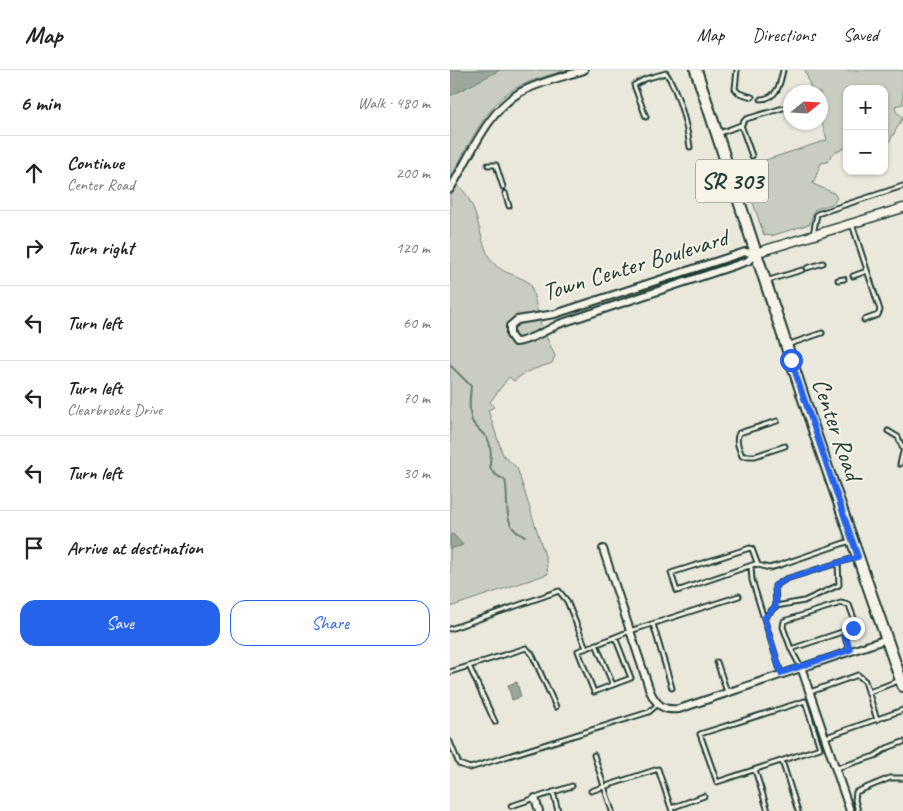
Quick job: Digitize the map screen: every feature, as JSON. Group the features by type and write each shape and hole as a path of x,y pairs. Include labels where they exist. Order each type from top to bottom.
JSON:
{"main road":[{"name":"Center Road","path":"696,70 786,345 902,683"}],"street":[{"path":"450,189 488,125 503,105 519,93 535,86 584,70"},
{"path":"756,253 903,208"},
{"name":"Town Center Boulevard","path":"744,252 756,253 748,262 559,324 533,335 524,342 515,342 510,335 510,326 517,320 555,314 744,252"},
{"path":"603,549 650,691 658,704 670,710 727,694 781,673 887,638"},
{"path":"801,667 850,811"},
{"path":"535,798 539,811"}],"lane":[{"path":"737,70 735,89 738,93 752,97"},
{"path":"761,99 772,96 778,90 783,70"},
{"path":"646,117 634,85 645,79 666,73 677,97 690,147"},
{"path":"717,134 741,125 746,120 783,108"},
{"path":"741,125 752,156"},
{"path":"488,164 496,165 503,187"},
{"path":"812,235 817,214 903,186"},
{"path":"505,192 510,206"},
{"path":"852,224 880,313 864,320"},
{"path":"807,268 824,263"},
{"path":"765,281 802,270"},
{"path":"853,276 867,271"},
{"path":"838,280 844,278"},
{"path":"786,345 822,333"},
{"path":"778,421 739,433 736,440 742,456 750,457 785,446"},
{"path":"888,432 898,437 903,450 900,464"},
{"path":"758,565 750,548 671,572 677,591 751,566 758,565 769,568 780,565 853,540"},
{"path":"776,606 775,586 786,579 858,557"},
{"path":"764,618 776,606 804,601 839,585 838,563"},
{"path":"751,566 752,580 781,673"},
{"path":"450,629 560,592 568,601 586,648"},
{"path":"615,637 631,678 594,692 578,651 630,631 740,596"},
{"path":"790,649 842,632 844,633 853,628 856,624 849,604 845,603 784,621 783,627 790,649 801,667"},
{"path":"653,624 672,688"},
{"path":"844,633 850,650"},
{"path":"596,644 613,685"},
{"path":"450,672 520,649 530,650 556,707"},
{"path":"717,662 727,694"},
{"path":"469,666 494,722"},
{"path":"810,692 858,675 865,681 877,720"},
{"path":"869,692 902,683"},
{"path":"805,701 820,748 782,761 717,782 700,734 805,701"},
{"path":"450,742 459,764 470,768 649,712 658,704"},
{"path":"825,738 903,710"},
{"path":"835,769 875,756 887,748 903,742"},
{"path":"594,755 612,811"},
{"path":"782,761 798,811"},
{"path":"591,791 658,769 671,809 704,796"},
{"path":"755,770 768,811"},
{"path":"858,811 855,800 856,792 890,778 903,778"},
{"path":"511,806 572,786"},
{"path":"553,792 558,811"}],"shaded area":[{"path":"450,70 567,70 522,85 499,100 475,132 450,179"},
{"path":"450,70 500,70 450,96"},
{"path":"805,70 903,70 903,104 895,106 896,112 903,117 888,144 888,85 843,85 843,149 832,154 827,162 821,163 813,184 834,193 837,198 834,203 814,210 810,224 771,236 764,235 741,168 827,140 824,130 828,130 828,85 810,85"},
{"path":"450,180 459,186 471,203 484,245 492,262 504,271 527,281 531,285 541,325 555,356 552,363 526,372 514,381 509,377 490,402 494,407 488,410 503,455 517,468 546,559 548,574 450,607"},
{"path":"453,534 463,545 450,549 450,536"},
{"path":"517,682 521,697 512,700 508,685"}],"waterway":[{"path":"450,365 471,386 470,408 472,421 489,442 491,449 490,468 497,476 505,480 509,520 512,527 525,536"}],"route":[{"path":"791,360 858,557 786,579 775,586 776,606 764,618 781,673 850,650 844,633 853,628"}]}
